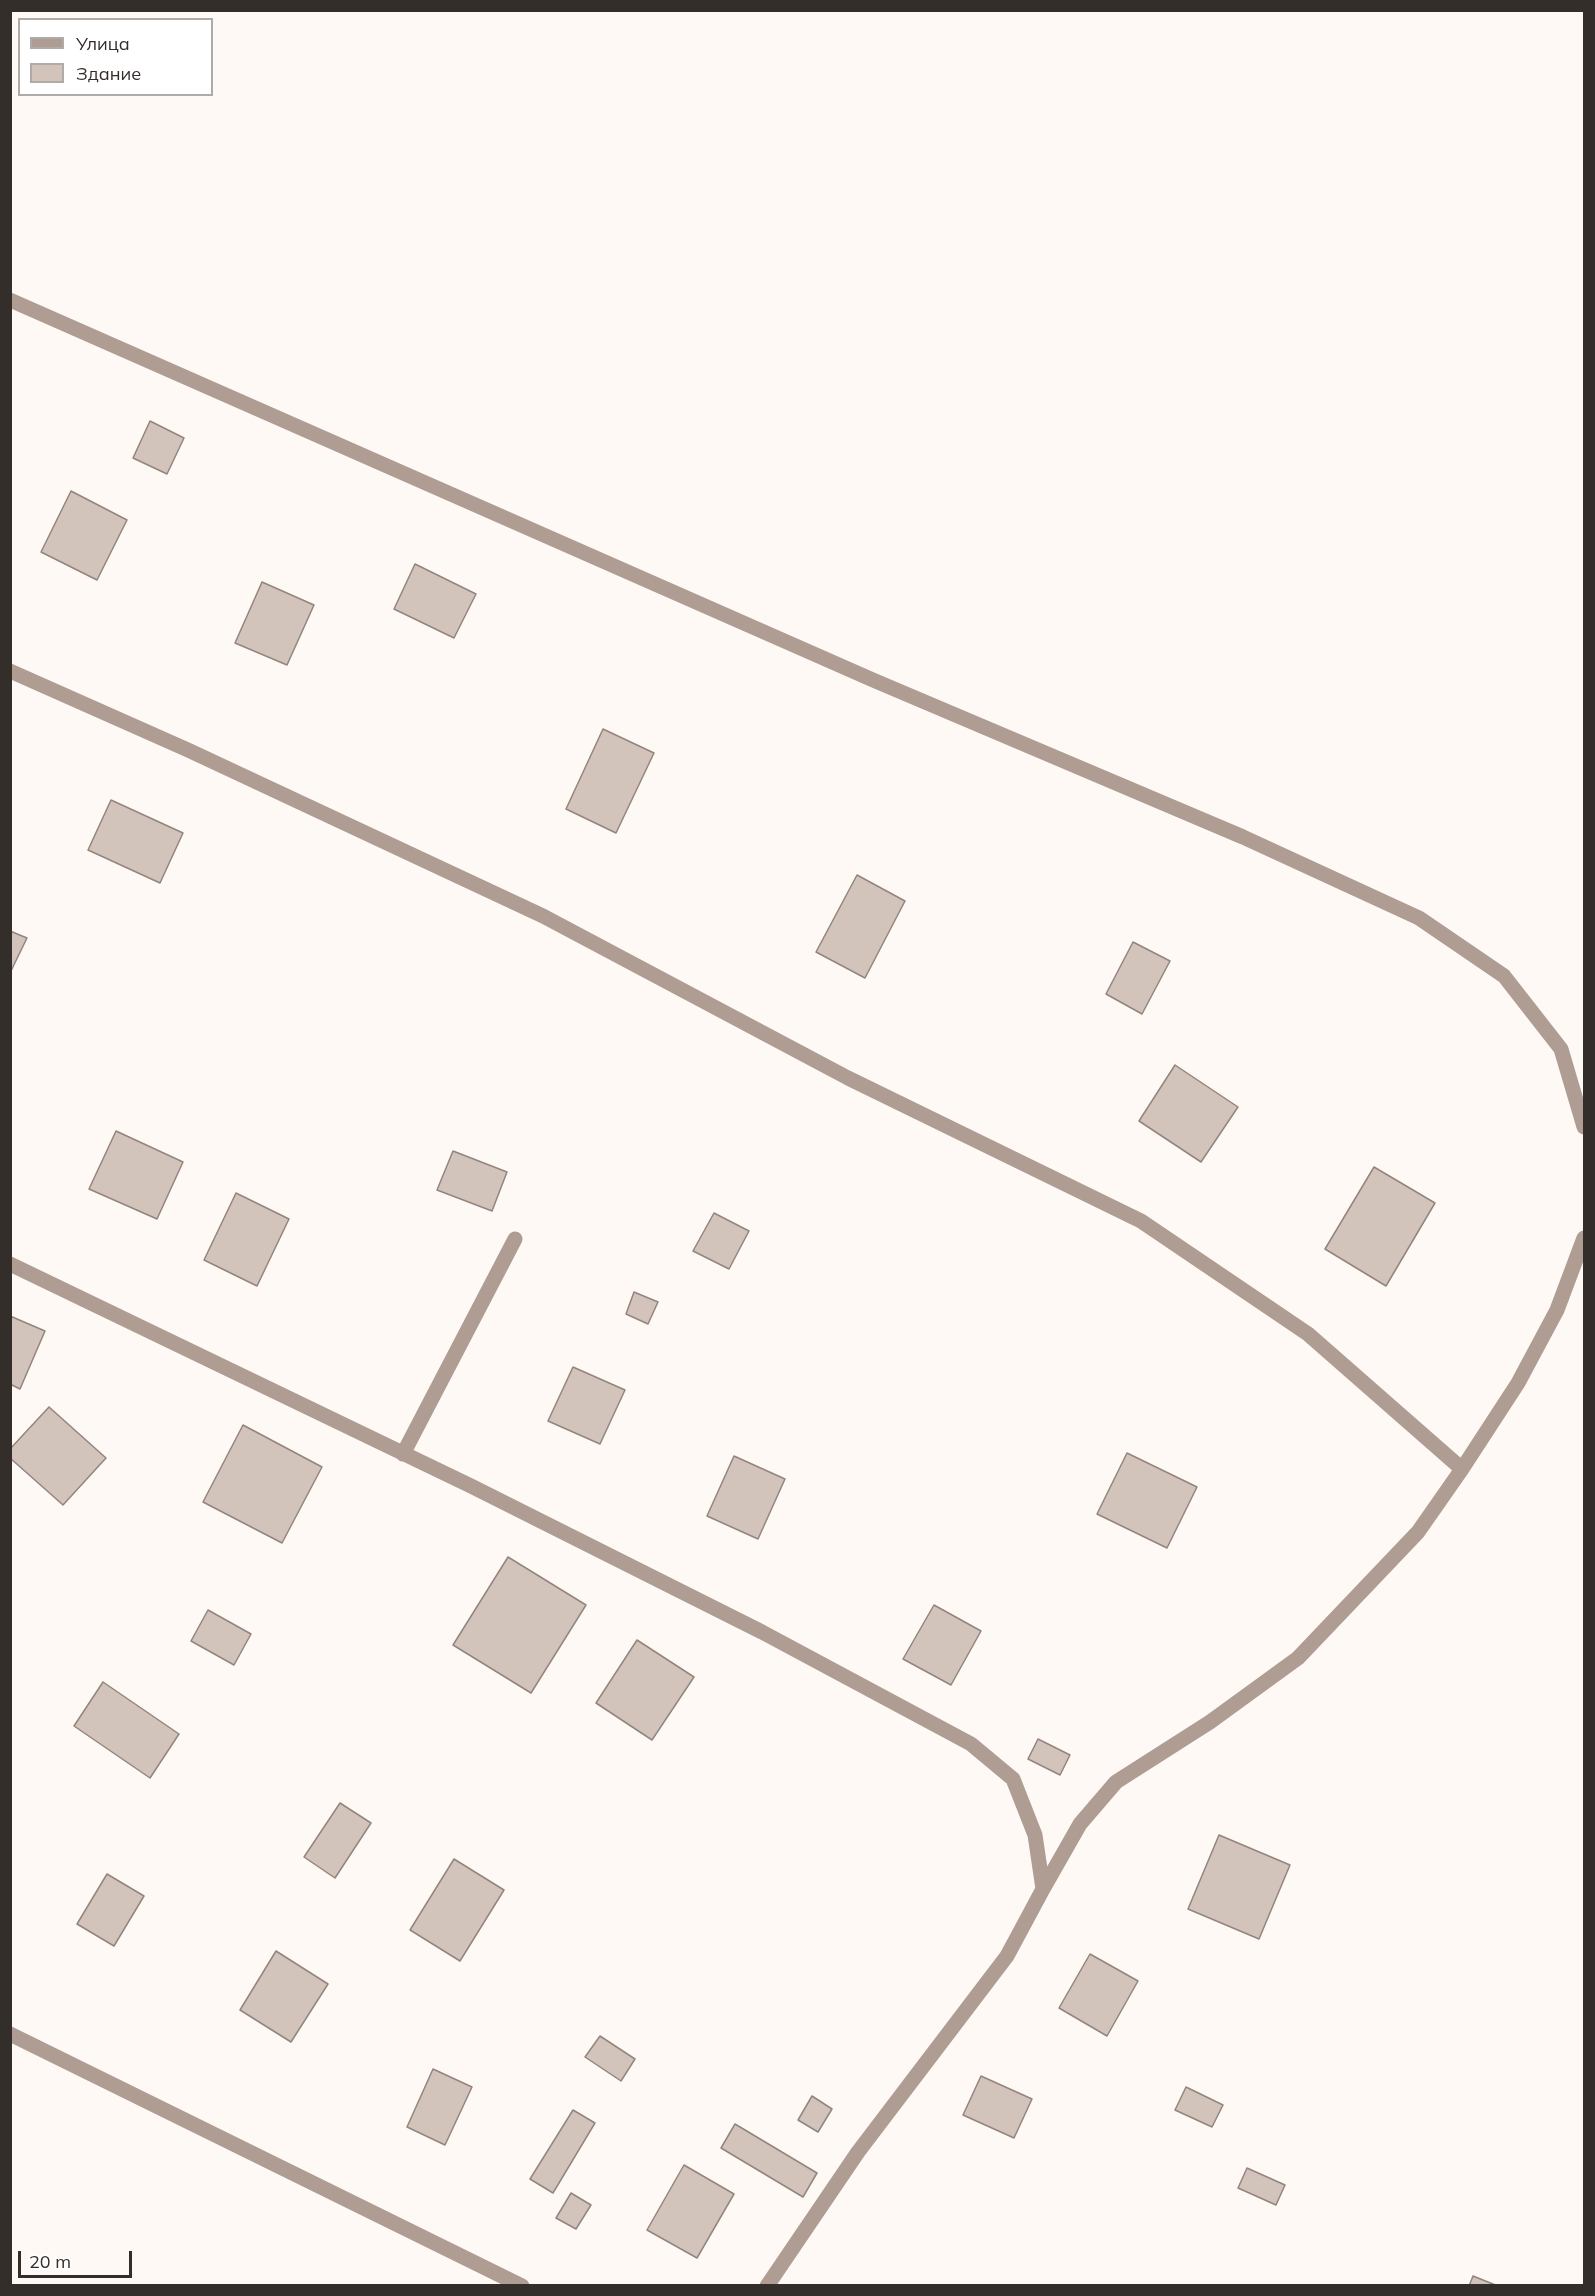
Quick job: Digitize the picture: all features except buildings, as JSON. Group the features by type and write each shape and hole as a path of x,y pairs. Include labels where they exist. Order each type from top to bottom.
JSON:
{"street":[{"path":"10,300 873,680 1243,837 1419,918 1504,976 1561,1049 1584,1127"},
{"path":"10,672 188,750 543,916 848,1078 1141,1221 1308,1334 1462,1469"},
{"path":"767,2286 858,2152 1007,1956 1080,1824 1116,1782 1210,1722 1298,1658 1418,1532 1518,1383 1557,1310 1584,1238"},
{"path":"403,1454 515,1239"},
{"path":"10,1264 403,1454 762,1632 971,1744 1013,1779 1035,1835 1043,1889"},
{"path":"10,2034 522,2286"}]}
